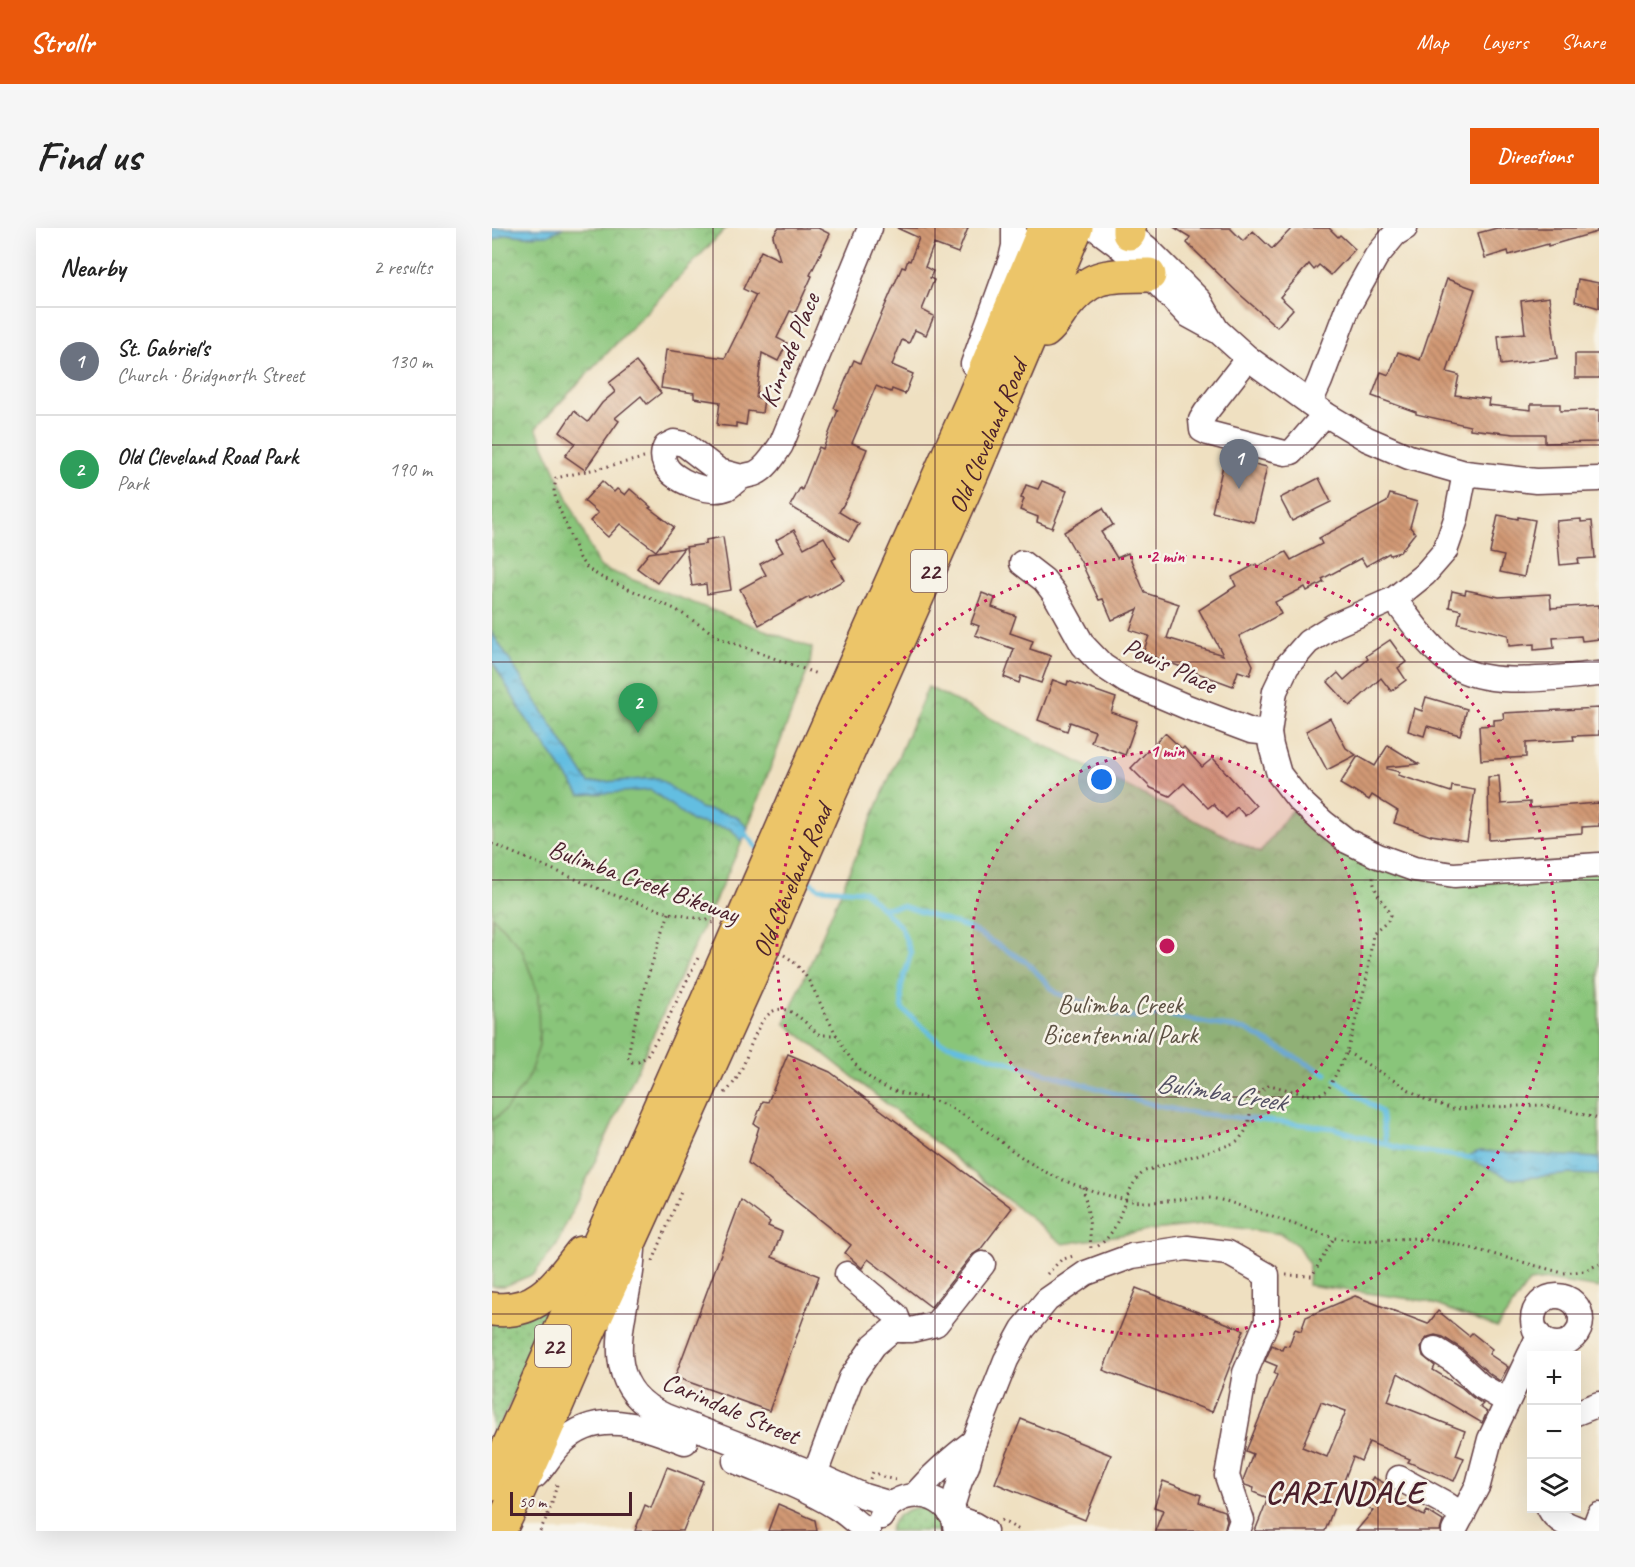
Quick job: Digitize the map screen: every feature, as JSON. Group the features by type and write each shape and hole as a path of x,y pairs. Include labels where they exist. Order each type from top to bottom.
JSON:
{"highway":[{"name":"Old Cleveland Road","path":"814,792 1045,228"},
{"name":"Old Cleveland Road","path":"500,1531 505,1489 633,1166 1027,347 1077,228"},
{"path":"1027,347 1052,326 1073,297 1091,282 1114,275 1149,275"},
{"name":"Old Cleveland Road","path":"505,1489 582,1346 633,1237 737,949"},
{"path":"492,1309 524,1306 546,1296 615,1209"}],"street":[{"name":"Kinrade Place","path":"663,453 666,446 674,442 684,444 719,471 742,477 758,472 769,462 782,445 870,228"},
{"path":"972,402 973,360 1011,259 1014,228"},
{"path":"1095,228 1119,246 1188,315 1219,332 1248,358 1317,409 1367,439 1408,457 1465,473 1536,481 1599,479"},
{"path":"1126,230 1200,301 1219,332"},
{"path":"1248,358 1206,412 1201,420 1202,430 1285,453 1293,452 1317,409 1320,381 1348,307 1376,257 1397,230"},
{"path":"1465,473 1456,519 1445,551 1425,574 1394,599 1335,625 1308,642 1287,666 1275,691 1269,732 1279,774 1299,800 1347,841 1378,856 1414,869 1454,875 1599,865"},
{"name":"Powis Place","path":"1022,563 1044,580 1054,593 1083,645 1103,666 1126,681 1187,707 1251,731 1269,732"},
{"path":"1394,599 1432,647 1454,666 1484,678 1521,680 1599,674"},
{"name":"Carindale Street","path":"633,1237 631,1276 624,1309 619,1356 622,1372 636,1396 654,1411 811,1483 868,1531"},
{"path":"953,1520 960,1480 968,1466 974,1441 1006,1360 1023,1329 1047,1300 1086,1274 1132,1256 1187,1248 1228,1254 1267,1275 1267,1321 1245,1373 1227,1476 1242,1520 1238,1531"},
{"path":"811,1483 850,1378 874,1345 892,1330 911,1330 936,1324 982,1264"},
{"path":"847,1275 896,1315 902,1330"},
{"path":"1558,1295 1588,1308 1581,1316 1576,1334 1572,1339 1563,1343 1548,1342 1533,1326 1537,1306 1551,1296 1558,1295"},
{"path":"1399,1478 1443,1502 1458,1523 1478,1485 1490,1438 1539,1335"},
{"path":"1435,1349 1454,1361 1482,1386 1507,1401"},
{"path":"1581,1411 1599,1404"},
{"name":"Carindale Street","path":"505,1489 546,1465 562,1442 586,1427 621,1422 656,1431 781,1479 811,1483 891,1504"},
{"path":"915,1495 929,1479 974,1441"},
{"path":"877,1531 883,1513 891,1504 902,1497 915,1495 935,1499 943,1505 953,1520 973,1524 985,1531"},
{"path":"1552,1513 1563,1523 1584,1531"},
{"path":"1593,1531 1599,1515"}],"path":[{"path":"663,453 556,478 554,491 556,500 579,558 588,569 601,577 675,609 722,639 817,674"},
{"name":"Bulimba Creek Bikeway","path":"492,844 611,894 669,913 707,920 737,949 790,959 807,975 845,1049 863,1072 878,1084 890,1091 946,1106 972,1119 1041,1169 1083,1187 1125,1200 1149,1203 1209,1198 1226,1201 1334,1238 1357,1241 1417,1238 1452,1242 1563,1273 1584,1270 1599,1264"},
{"path":"1125,1200 1139,1176 1145,1171 1229,1145 1241,1139 1246,1130 1253,1101 1260,1090 1270,1085 1307,1095 1318,1095 1328,1090 1347,1052 1366,983 1373,934 1388,921 1391,915 1375,891 1373,871 1378,856"},
{"path":"669,913 636,1023 628,1057 632,1062 638,1062 646,1057 663,1029 737,949"},
{"path":"722,1095 733,1085 760,1024 772,1012 778,1009 790,1011 818,1034 837,1035"},
{"path":"1347,1052 1426,1100 1454,1109 1541,1105 1599,1119"},
{"path":"649,1270 685,1184"},
{"path":"1083,1187 1089,1218 1091,1249"},
{"path":"1267,1275 1312,1276 1334,1238"},
{"path":"540,1531 550,1510 561,1472"}],"green space":[{"path":"563,228 726,228 536,428 599,567 812,648 810,664 742,842 557,1244 534,1274 505,1286 492,1286 492,241 507,234 525,236"},
{"name":"Bulimba Creek Bicentennial Park","path":"928,687 1260,853 1299,800 1414,869 1599,865 1599,1288 1547,1280 1529,1282 1497,1328 1426,1301 1308,1285 1309,1264 1298,1246 1281,1234 1211,1224 1152,1230 1063,1244 785,1023"},
{"path":"492,916 522,949 538,994 539,1046 527,1081 506,1109 492,1121"},
{"path":"557,1297 501,1423 492,1436 492,1315"},
{"path":"921,1507 937,1516 947,1531 889,1531 901,1514"}],"water":[{"path":"492,228 563,228 547,235 507,234 492,241"},
{"path":"492,633 589,783 658,778 700,808 736,816 748,828 742,842 731,829 692,821 651,790 580,795 523,714 492,661"},
{"path":"1479,1151 1599,1158 1599,1175 1572,1174 1511,1179 1466,1157"}],"building":[{"path":"778,228 818,228 830,234 795,313 790,311 777,338 787,343 778,361 762,353 756,398 764,399 762,413 748,411 746,425 736,423 736,427 717,425 720,402 694,398 694,393 661,388 666,350 725,358 756,295 743,289 761,251 780,260 773,236"},
{"path":"897,228 968,228 958,253 934,244 925,267 933,271 930,278 934,280 922,310 934,316 926,335 915,330 909,343 902,340 892,365 913,374 905,394 876,386 852,443 867,449 848,497 839,512 859,524 849,541 790,506 800,488 802,490 819,447 823,449 838,410 834,408 854,360 860,363 902,267 905,268 908,260 910,261 919,238"},
{"path":"1175,228 1230,228 1243,241 1253,231 1272,249 1292,228 1329,228 1355,249 1331,275 1319,265 1314,270 1309,264 1280,297 1293,309 1277,327 1187,243 1190,237"},
{"path":"1497,228 1597,228 1597,232 1548,246 1548,244 1509,255 1508,251 1485,258 1478,233"},
{"path":"1447,279 1475,289 1447,372 1459,375 1455,395 1489,399 1488,405 1531,410 1531,404 1560,404 1560,411 1599,410 1599,442 1545,443 1545,434 1514,434 1470,429 1470,426 1416,414 1416,412 1372,396 1381,372 1389,375 1398,352 1420,360"},
{"path":"1578,279 1599,283 1599,308 1575,301"},
{"path":"1549,297 1557,358 1501,365 1498,336 1525,333 1521,301"},
{"path":"1575,354 1599,354 1599,378 1575,378"},
{"path":"636,362 661,393 647,404 641,396 615,418 619,421 585,470 565,456 575,443 560,432 574,411 588,422 602,403 615,392 609,383"},
{"path":"1225,457 1267,467 1254,522 1212,512"},
{"path":"1319,478 1331,502 1292,521 1280,498"},
{"path":"602,481 614,492 617,489 625,495 630,489 651,507 649,508 674,527 656,551 620,524 608,537 590,521 598,513 584,501"},
{"path":"1042,481 1067,491 1052,528 1037,522 1038,517 1020,510 1024,499 1021,498 1026,485 1038,489"},
{"path":"1390,494 1417,502 1410,527 1415,533 1400,552 1390,555 1389,553 1366,566 1361,558 1322,579 1324,582 1307,591 1305,587 1275,602 1281,614 1239,636 1253,665 1250,675 1238,671 1233,686 1143,653 1149,636 1130,630 1138,609 1112,620 1103,599 1099,600 1064,532 1103,508 1113,525 1101,532 1117,558 1128,553 1145,593 1179,604 1167,638 1223,655 1199,610 1236,586 1232,577 1286,552 1291,560 1322,544 1319,538 1387,502"},
{"path":"1498,515 1535,520 1524,577 1500,572 1504,556 1490,553"},
{"path":"1581,519 1581,522 1592,521 1595,558 1578,559 1579,563 1560,565 1556,521"},
{"path":"794,530 804,548 824,537 836,558 832,560 844,580 759,625 740,589 766,575 760,564 783,552 776,540"},
{"path":"723,537 731,590 707,594 706,584 692,586 686,547 706,544 706,540"},
{"path":"684,548 657,583 637,568 649,553"},
{"path":"1466,590 1499,597 1550,594 1551,608 1599,605 1599,639 1582,641 1581,636 1553,638 1554,648 1534,650 1534,644 1509,646 1508,635 1458,623 1461,610 1449,607 1452,591 1465,594"},
{"path":"982,593 995,598 992,607 1016,616 1010,633 1033,641 1030,649 1051,656 1041,683 1021,676 1019,683 1004,677 1014,649 975,635 979,626 971,623"},
{"path":"1390,640 1406,662 1398,668 1406,680 1391,691 1381,678 1350,706 1328,682 1338,673 1344,680 1368,659 1366,656"},
{"path":"1053,680 1067,685 1068,681 1116,698 1111,712 1137,721 1125,755 1091,742 1095,731 1070,722 1067,731 1038,720"},
{"path":"1426,697 1467,709 1460,735 1427,726 1424,736 1408,731 1414,708 1422,711"},
{"path":"1599,708 1599,735 1573,736 1574,740 1526,743 1526,757 1481,760 1479,726 1494,725 1494,720 1504,719 1503,713"},
{"path":"1330,718 1346,748 1356,755 1327,770 1306,731"},
{"path":"1165,733 1182,749 1184,747 1202,767 1213,758 1256,806 1245,816 1237,807 1226,818 1213,804 1208,808 1184,783 1170,796 1151,788 1131,768"},
{"path":"1388,745 1419,764 1387,767 1387,769 1400,772 1398,775 1451,792 1452,786 1475,790 1467,841 1431,836 1394,823 1398,811 1372,795 1369,800 1340,784 1358,756 1375,766"},
{"path":"1499,776 1501,804 1530,802 1530,808 1599,803 1599,826 1582,827 1582,833 1489,840 1488,777"},
{"path":"788,1054 830,1072 1012,1208 980,1250 972,1255 931,1307 868,1259 862,1268 845,1253 851,1245 748,1163 759,1127 754,1124 763,1101 768,1102"},
{"path":"741,1200 770,1222 768,1226 782,1232 772,1257 819,1276 769,1411 675,1377"},
{"path":"1136,1288 1244,1330 1212,1412 1103,1370"},
{"path":"1355,1296 1428,1324 1438,1311 1469,1336 1472,1333 1492,1349 1489,1354 1508,1367 1500,1381 1462,1349 1443,1337 1435,1335 1428,1337 1421,1348 1423,1356 1435,1366 1433,1370 1483,1404 1480,1407 1487,1412 1482,1423 1398,1373 1388,1401 1465,1431 1456,1455 1464,1458 1454,1481 1408,1462 1410,1459 1369,1442 1361,1461 1353,1457 1325,1531 1255,1531 1268,1498 1253,1492 1254,1488 1245,1485 1243,1480 1253,1454 1246,1451 1277,1375 1274,1373 1277,1366 1265,1361 1272,1345 1282,1350 1284,1345 1289,1346 1295,1329 1301,1331 1306,1317","holes":["1321,1402 1346,1411 1327,1457 1302,1447"]},
{"path":"1021,1419 1111,1455 1085,1520 995,1483"},
{"path":"667,1467 703,1481 683,1531 635,1531 645,1505 651,1508"},
{"path":"1373,1477 1389,1488 1385,1495 1424,1516 1427,1511 1443,1521 1440,1531 1356,1531 1373,1511 1358,1501"},
{"path":"1163,1481 1201,1495 1199,1502 1224,1511 1227,1520 1224,1531 1155,1531 1163,1510 1154,1507"},
{"path":"778,1504 815,1520 817,1531 768,1531"}],"waterway":[{"name":"Bulimba Creek","path":"741,829 761,852"},
{"name":"Bulimba Creek","path":"804,878 819,888 864,891 901,927 911,953 901,987 902,1009 940,1042 1158,1106 1186,1112 1333,1128 1402,1149 1472,1158"},
{"path":"882,908 903,906 969,928 1028,963 1056,993 1123,1017 1165,1015 1246,1030 1326,1074"},
{"path":"1336,1080 1381,1112 1386,1144"}],"place":[{"name":"St. Gabriel's","path":"1239,489"},
{"name":"Old Cleveland Road Park","path":"638,733"}],"district":[{"name":"CARINDALE","path":"1345,1492"}]}
